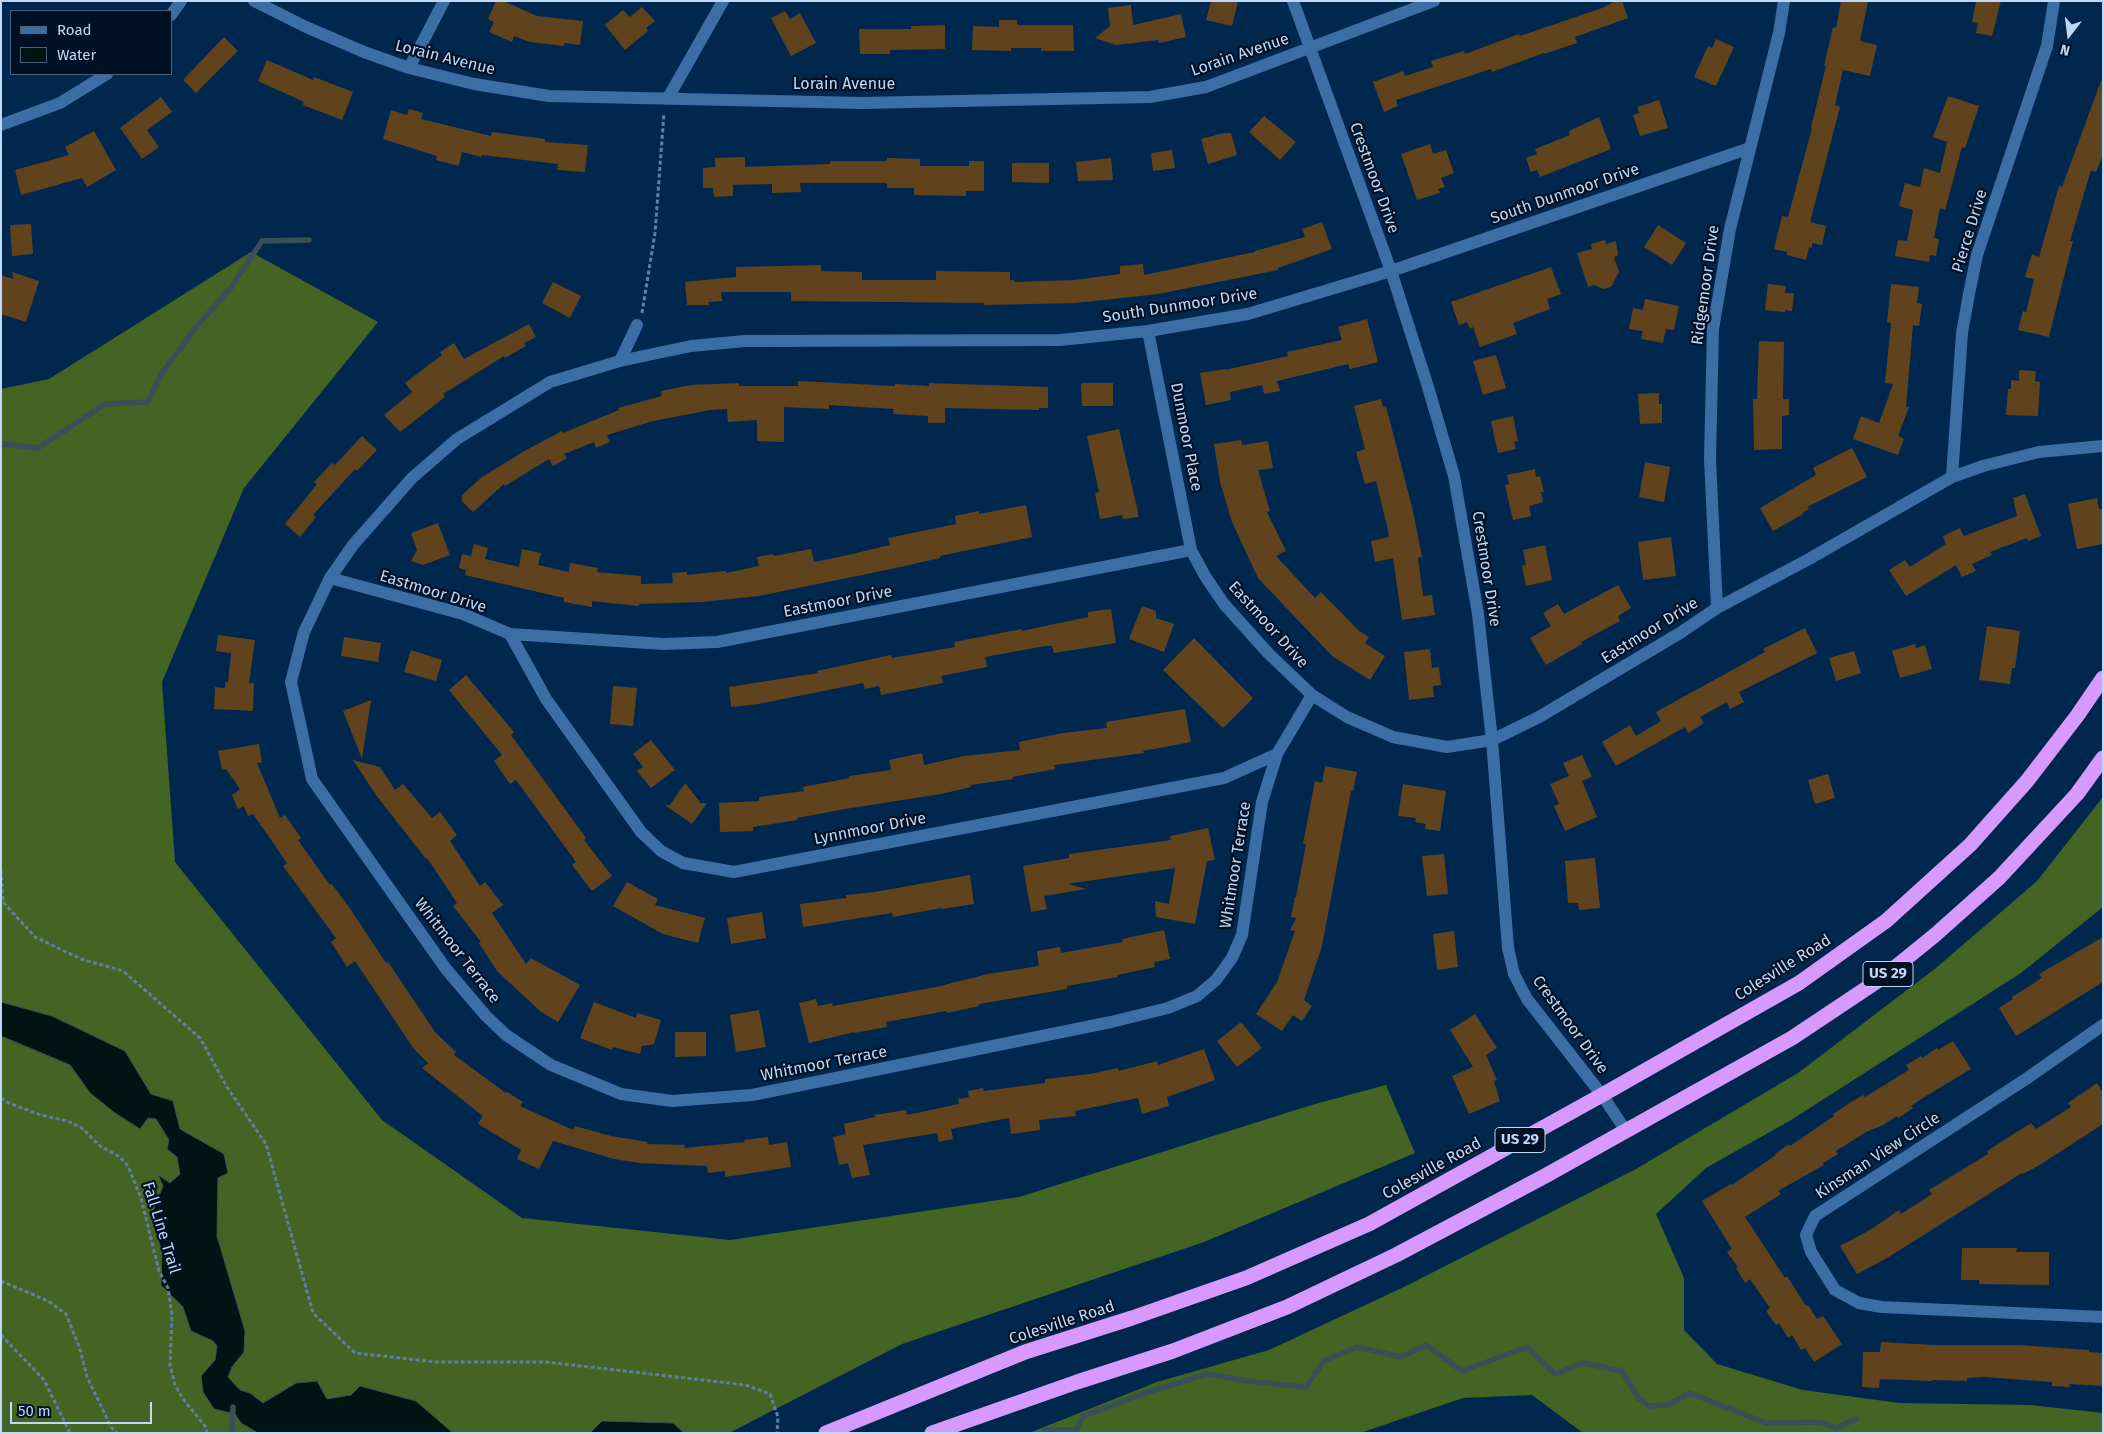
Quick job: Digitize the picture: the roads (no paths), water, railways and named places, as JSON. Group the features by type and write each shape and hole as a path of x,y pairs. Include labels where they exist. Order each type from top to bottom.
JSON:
{"highway":[{"name":"Colesville Road","path":"826,1433 1025,1352 1132,1318 1246,1278 1368,1224 1602,1095 1799,983 1886,920 1970,845 2026,781 2077,716 2103,678"},
{"name":"US 29","path":"932,1433 1077,1382 1173,1351 1287,1307 1396,1255 1626,1131 1792,1038 1882,978 1935,935 1999,878 2077,794 2103,758"}],"street":[{"path":"172,14 181,1"},
{"name":"Lorain Avenue","path":"254,1 306,27 364,52 409,68 474,84 549,96 862,103 1150,97 1206,87 1434,1"},
{"path":"409,68 444,1"},
{"path":"668,98 724,1"},
{"name":"Crestmoor Drive","path":"1293,1 1391,271 1454,476 1478,614 1492,740 1508,948 1514,974 1527,999 1602,1095 1626,1131"},
{"name":"Ridgemoor Drive","path":"1717,608 1710,459 1713,329 1730,229 1779,33 1784,1"},
{"name":"Pierce Drive","path":"1952,476 1962,333 1975,265 2047,46 2054,1"},
{"path":"1,125 60,103 106,75"},
{"name":"South Dunmoor Drive","path":"620,361 691,346 745,340 1060,340 1148,331 1248,314 1391,271 1750,148"},
{"path":"620,361 637,325"},
{"name":"Dunmoor Place","path":"1148,331 1191,550"},
{"name":"Whitmoor Terrace","path":"620,361 550,382 457,439 412,478 353,544 330,578 304,632 291,682 312,779 446,969 486,1016 506,1035 551,1065 622,1094 672,1101 752,1095 1112,1022 1168,1008 1196,996 1216,980 1232,958 1242,934 1262,802 1277,754"},
{"name":"Eastmoor Drive","path":"330,578 463,614 510,634 664,644 717,642 1191,550 1204,576 1224,604 1268,653 1312,696 1347,717 1393,737 1447,746 1492,740 1539,717 1680,633 1717,608 1809,559 1952,476 2038,452 2103,446"},
{"name":"Lynnmoor Drive","path":"510,634 546,699 641,832 661,851 683,864 734,872 1224,778 1277,754"},
{"path":"1277,754 1312,696"},
{"name":"Kinsman View Circle","path":"2103,1025 2026,1079 1815,1216 1806,1235 1812,1252 1835,1290 1859,1302 1881,1307 2103,1317"}],"water":[{"path":"1,1002 52,1016 125,1051 151,1094 173,1101 180,1129 224,1154 228,1173 218,1178 217,1236 245,1331 244,1352 232,1367 228,1377 240,1390 250,1393 263,1403 296,1383 317,1381 327,1399 351,1395 360,1386 416,1401 453,1433 258,1433 241,1423 235,1414 214,1409 203,1392 201,1376 215,1360 217,1346 213,1341 191,1331 183,1307 161,1285 162,1252 151,1216 163,1186 158,1175 170,1183 180,1174 177,1157 167,1149 169,1140 156,1119 148,1118 140,1129 115,1113 90,1093 70,1065 1,1036"},
{"path":"602,1421 673,1423 684,1433 590,1433"}],"waterway":[{"path":"1,446 3,444 38,448 105,404 148,402 160,376 197,326 230,289 262,241 309,240"},
{"path":"1046,1433 1045,1430 1076,1430 1083,1416 1145,1393 1207,1374 1247,1381 1306,1387 1324,1361 1357,1347 1401,1357 1426,1345 1462,1371 1527,1347 1555,1374 1583,1363 1622,1371 1639,1399 1649,1406 1667,1405 1690,1393 1766,1423 1820,1422 1836,1428 1856,1419"},
{"path":"232,1433 233,1407"}]}
